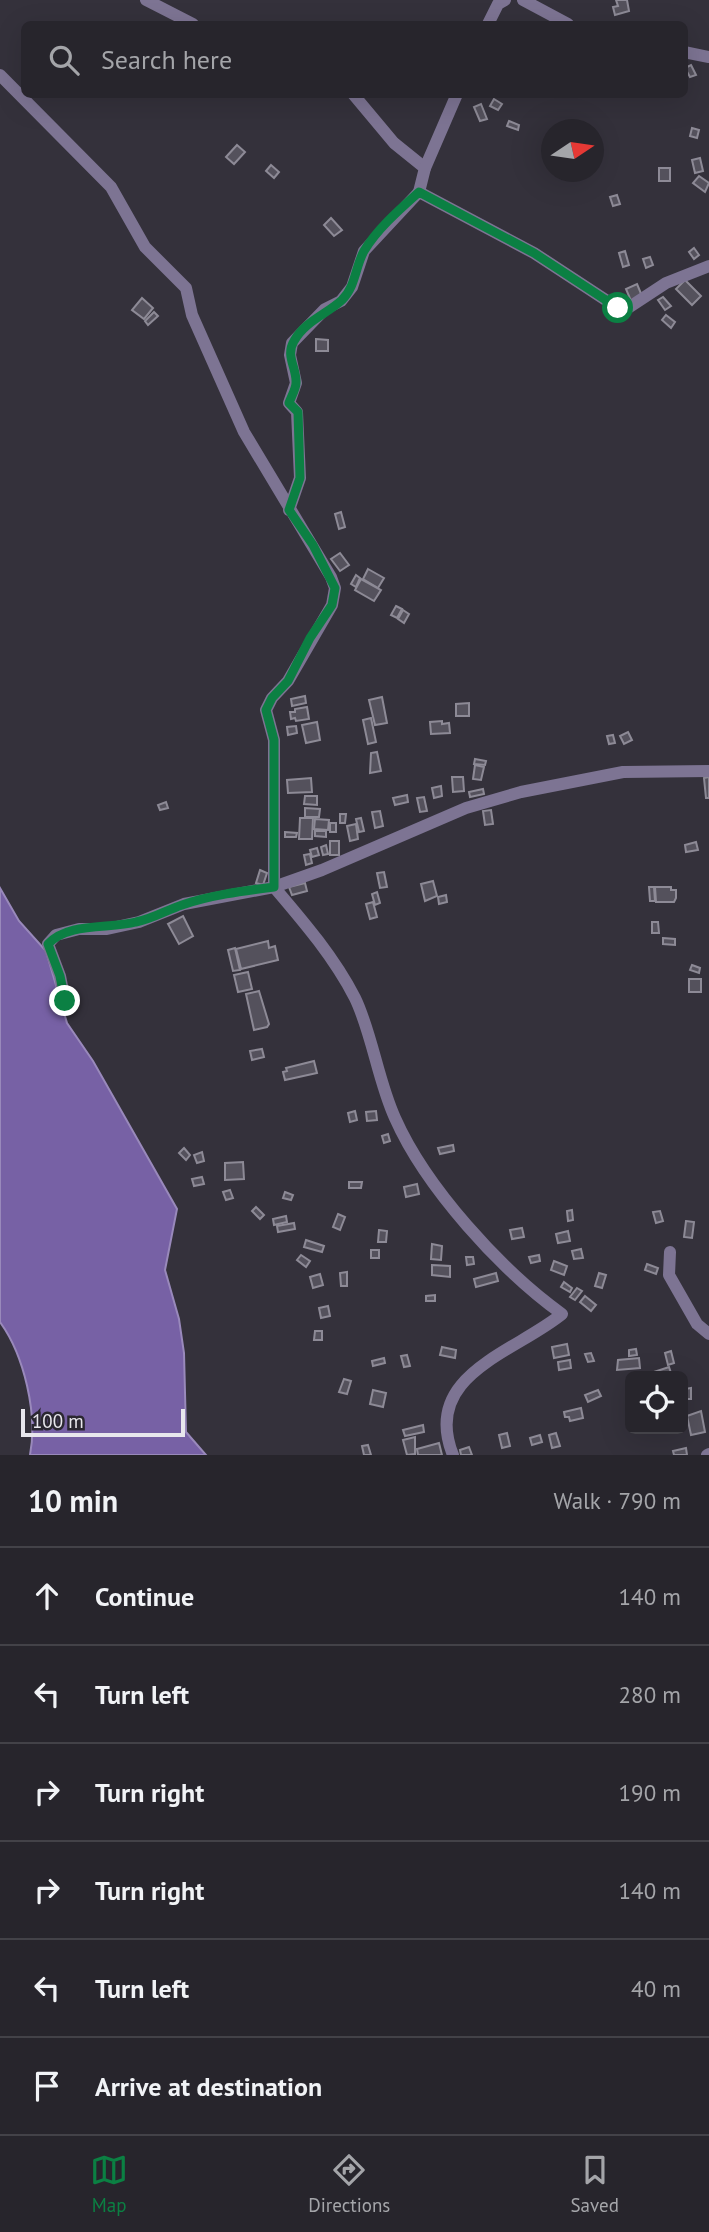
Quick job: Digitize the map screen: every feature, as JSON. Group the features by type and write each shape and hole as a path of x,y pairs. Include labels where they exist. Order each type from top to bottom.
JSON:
{"street":[{"path":"146,0 187,21"},
{"path":"523,0 562,21"},
{"path":"490,21 501,1"},
{"path":"688,53 709,57"},
{"path":"0,75 21,96"},
{"path":"23,98 111,187 145,247 186,288 192,315 244,432 289,510 313,545 335,588 332,605 310,638 288,681 272,698 266,710 274,740 274,887 312,931 355,999 396,1120 430,1178 487,1248 533,1293 562,1314 538,1334 482,1363 463,1383 446,1412 444,1433 453,1455"},
{"path":"356,98 394,143 425,169"},
{"path":"289,510 300,478 298,412 289,403 296,383 289,355 292,343 302,329 325,309 341,301 352,286 364,251 419,192 425,169 455,98"},
{"path":"419,192 534,253 618,308 628,308 666,283 709,266"},
{"path":"65,1001 60,976 48,944 56,935 79,929 107,929 139,922 184,904 274,887 322,870 466,807 521,792 623,772 709,771"},
{"path":"670,1252 669,1275 697,1324 709,1334"}],"shaded area":[{"path":"0,888 19,921 46,951 67,1023 93,1061 177,1209 165,1270 179,1319 184,1353 186,1432 206,1455 30,1455 32,1422 27,1386 16,1351 0,1322"}],"building":[{"path":"616,0 627,0 629,11 615,15 613,7 618,6"},
{"path":"691,65 696,75 690,77 688,66"},
{"path":"494,99 502,104 498,110 490,106"},
{"path":"481,104 487,119 480,121 474,107"},
{"path":"509,121 519,125 518,130 507,126"},
{"path":"692,128 699,130 697,138 690,136"},
{"path":"237,145 245,152 234,164 226,157"},
{"path":"700,158 703,171 695,173 692,160"},
{"path":"271,165 279,172 274,178 266,171"},
{"path":"659,168 670,168 670,181 659,181"},
{"path":"699,176 709,183 705,192 693,183"},
{"path":"617,195 620,204 613,206 610,197"},
{"path":"331,218 342,230 334,236 324,225"},
{"path":"694,248 699,255 694,259 689,252"},
{"path":"625,251 629,265 623,267 619,253"},
{"path":"650,257 653,265 646,268 643,259"},
{"path":"685,280 701,296 692,305 676,289"},
{"path":"637,284 642,296 631,301 626,289"},
{"path":"663,297 671,306 665,310 658,300"},
{"path":"142,298 153,308 144,319 132,310"},
{"path":"154,312 158,316 148,325 145,321"},
{"path":"666,315 675,322 671,328 662,320"},
{"path":"316,339 328,340 328,351 316,351"},
{"path":"341,512 345,527 339,529 335,514"},
{"path":"340,553 349,565 340,571 331,559"},
{"path":"368,569 384,578 378,588 363,579"},
{"path":"356,575 360,578 356,587 351,584"},
{"path":"361,579 381,590 374,601 355,590"},
{"path":"396,606 402,609 397,618 391,615"},
{"path":"403,610 409,614 404,623 398,619"},
{"path":"305,696 306,703 292,706 291,699"},
{"path":"382,697 387,723 375,725 369,700"},
{"path":"469,703 469,716 456,716 456,704"},
{"path":"307,707 309,719 291,719 290,712"},
{"path":"371,718 376,742 368,744 363,720"},
{"path":"442,721 442,724 449,723 450,733 431,734 430,722"},
{"path":"317,722 320,740 306,743 302,725"},
{"path":"296,726 297,733 288,735 287,727"},
{"path":"628,732 632,740 624,744 620,736"},
{"path":"613,735 615,743 609,744 607,736"},
{"path":"377,752 381,771 370,773 371,753"},
{"path":"475,759 486,761 485,765 474,764"},
{"path":"475,765 484,767 481,780 473,779"},
{"path":"452,777 463,777 464,791 453,792"},
{"path":"709,777 709,798 706,798 704,778"},
{"path":"311,778 312,792 288,793 287,780"},
{"path":"441,786 442,796 434,798 432,788"},
{"path":"483,789 484,794 470,797 469,792"},
{"path":"407,795 408,802 395,805 393,798"},
{"path":"305,796 317,796 317,805 304,804"},
{"path":"424,797 427,811 420,812 417,798"},
{"path":"166,802 168,808 160,810 158,805"},
{"path":"305,808 320,809 319,817 305,817"},
{"path":"491,810 493,824 485,825 483,811"},
{"path":"380,811 383,826 375,828 372,812"},
{"path":"340,814 346,814 345,823 340,823"},
{"path":"300,818 313,818 312,839 299,839"},
{"path":"361,818 364,831 359,832 356,819"},
{"path":"315,819 329,820 328,830 314,829"},
{"path":"330,823 336,823 336,832 330,832"},
{"path":"356,824 358,839 350,841 347,826"},
{"path":"315,831 326,831 326,837 315,836"},
{"path":"285,832 297,833 296,837 285,837"},
{"path":"330,841 339,841 339,855 330,855"},
{"path":"696,842 698,850 686,852 685,845"},
{"path":"326,845 328,854 323,855 321,847"},
{"path":"317,848 319,855 312,857 310,850"},
{"path":"310,854 312,863 306,865 304,855"},
{"path":"260,870 267,873 263,885 256,883"},
{"path":"384,872 387,887 380,888 377,873"},
{"path":"433,881 437,896 425,901 421,884"},
{"path":"305,883 307,891 292,895 289,887"},
{"path":"649,887 654,887 655,901 650,901"},
{"path":"655,887 671,887 671,890 676,890 674,902 656,902"},
{"path":"377,892 380,903 375,905 372,894"},
{"path":"446,895 447,902 439,904 438,897"},
{"path":"373,902 377,917 370,919 366,904"},
{"path":"183,916 193,936 179,944 168,924"},
{"path":"652,922 658,922 659,933 652,933"},
{"path":"663,938 675,939 675,945 663,944"},
{"path":"268,941 269,948 275,946 278,960 241,969 236,949"},
{"path":"235,948 240,970 233,971 228,950"},
{"path":"692,965 700,968 699,973 690,970"},
{"path":"248,972 252,989 238,992 234,975"},
{"path":"689,979 701,979 701,992 689,992"},
{"path":"259,991 269,1024 254,1030 246,994"},
{"path":"262,1049 264,1057 252,1060 250,1051"},
{"path":"314,1061 317,1073 285,1080 283,1072 287,1071 286,1068"},
{"path":"355,1111 357,1120 350,1122 348,1113"},
{"path":"376,1111 377,1120 367,1121 366,1112"},
{"path":"388,1134 390,1141 384,1143 382,1136"},
{"path":"453,1145 454,1151 440,1154 438,1148"},
{"path":"184,1148 190,1155 186,1160 179,1153"},
{"path":"202,1152 204,1161 197,1163 194,1155"},
{"path":"243,1162 244,1179 225,1180 225,1163"},
{"path":"202,1177 204,1184 194,1186 192,1179"},
{"path":"349,1182 362,1182 361,1188 349,1188"},
{"path":"417,1184 419,1194 406,1197 404,1187"},
{"path":"230,1190 233,1198 226,1200 223,1192"},
{"path":"285,1192 293,1195 291,1200 283,1198"},
{"path":"256,1207 264,1215 260,1219 252,1211"},
{"path":"572,1210 573,1220 568,1221 567,1211"},
{"path":"660,1211 663,1221 656,1223 653,1212"},
{"path":"338,1214 345,1217 340,1230 333,1227"},
{"path":"286,1216 287,1222 274,1225 273,1219"},
{"path":"686,1221 694,1222 692,1238 684,1237"},
{"path":"294,1223 295,1229 278,1232 277,1226"},
{"path":"522,1228 524,1237 512,1239 510,1230"},
{"path":"379,1230 387,1231 386,1242 378,1242"},
{"path":"568,1231 570,1241 558,1243 556,1234"},
{"path":"306,1240 324,1246 322,1252 304,1247"},
{"path":"432,1244 442,1246 441,1260 431,1259"},
{"path":"581,1249 583,1258 574,1259 572,1251"},
{"path":"371,1250 379,1250 379,1258 371,1258"},
{"path":"301,1255 310,1261 306,1267 297,1260"},
{"path":"539,1255 540,1261 531,1263 529,1257"},
{"path":"466,1257 473,1257 474,1264 467,1265"},
{"path":"554,1261 567,1266 564,1275 551,1270"},
{"path":"647,1264 658,1268 656,1274 645,1270"},
{"path":"432,1265 450,1266 450,1277 432,1275"},
{"path":"347,1272 347,1286 341,1286 340,1273"},
{"path":"496,1273 498,1281 476,1287 474,1279"},
{"path":"599,1273 606,1275 602,1288 595,1286"},
{"path":"320,1274 323,1285 313,1288 310,1277"},
{"path":"564,1282 572,1288 570,1292 561,1287"},
{"path":"577,1288 582,1291 575,1300 570,1297"},
{"path":"435,1295 435,1301 426,1301 426,1296"},
{"path":"585,1296 596,1305 591,1311 580,1302"},
{"path":"328,1306 330,1316 321,1318 319,1308"},
{"path":"315,1331 322,1331 322,1340 314,1340"},
{"path":"567,1344 569,1355 554,1358 552,1347"},
{"path":"442,1347 456,1350 455,1358 440,1355"},
{"path":"636,1349 637,1355 629,1356 629,1350"},
{"path":"671,1351 674,1363 668,1365 665,1353"},
{"path":"591,1353 594,1361 588,1362 585,1354"},
{"path":"407,1355 410,1366 404,1367 401,1356"},
{"path":"384,1358 385,1363 373,1366 372,1361"},
{"path":"639,1358 640,1368 617,1370 618,1360"},
{"path":"570,1360 571,1368 559,1370 558,1362"},
{"path":"344,1379 351,1381 347,1394 339,1392"},
{"path":"688,1388 691,1388 691,1399 688,1399"},
{"path":"373,1390 386,1393 383,1407 370,1404"},
{"path":"598,1390 601,1396 588,1402 585,1395"},
{"path":"581,1408 583,1418 570,1421 569,1417 565,1417 564,1412"},
{"path":"701,1411 705,1432 691,1435 688,1416"},
{"path":"423,1425 424,1432 405,1436 403,1430"},
{"path":"507,1433 510,1446 502,1448 499,1435"},
{"path":"556,1433 560,1446 552,1448 549,1435"},
{"path":"540,1435 542,1442 532,1445 530,1438"},
{"path":"415,1437 415,1454 407,1455 403,1440"},
{"path":"439,1443 442,1455 418,1455 417,1449"},
{"path":"368,1445 371,1455 364,1455 362,1446"},
{"path":"469,1447 472,1455 461,1455 460,1450"},
{"path":"686,1448 687,1455 674,1455 673,1451"}],"route":[{"path":"65,1001 60,976 48,944 56,935 79,929 107,929 139,922 184,904 238,891 274,887 274,740 266,710 272,698 288,681 310,638 332,605 335,588 313,545 289,510 300,478 298,412 289,403 296,383 289,355 292,343 302,329 325,309 341,301 352,286 364,251 375,237 419,192 534,253 618,308"}]}
